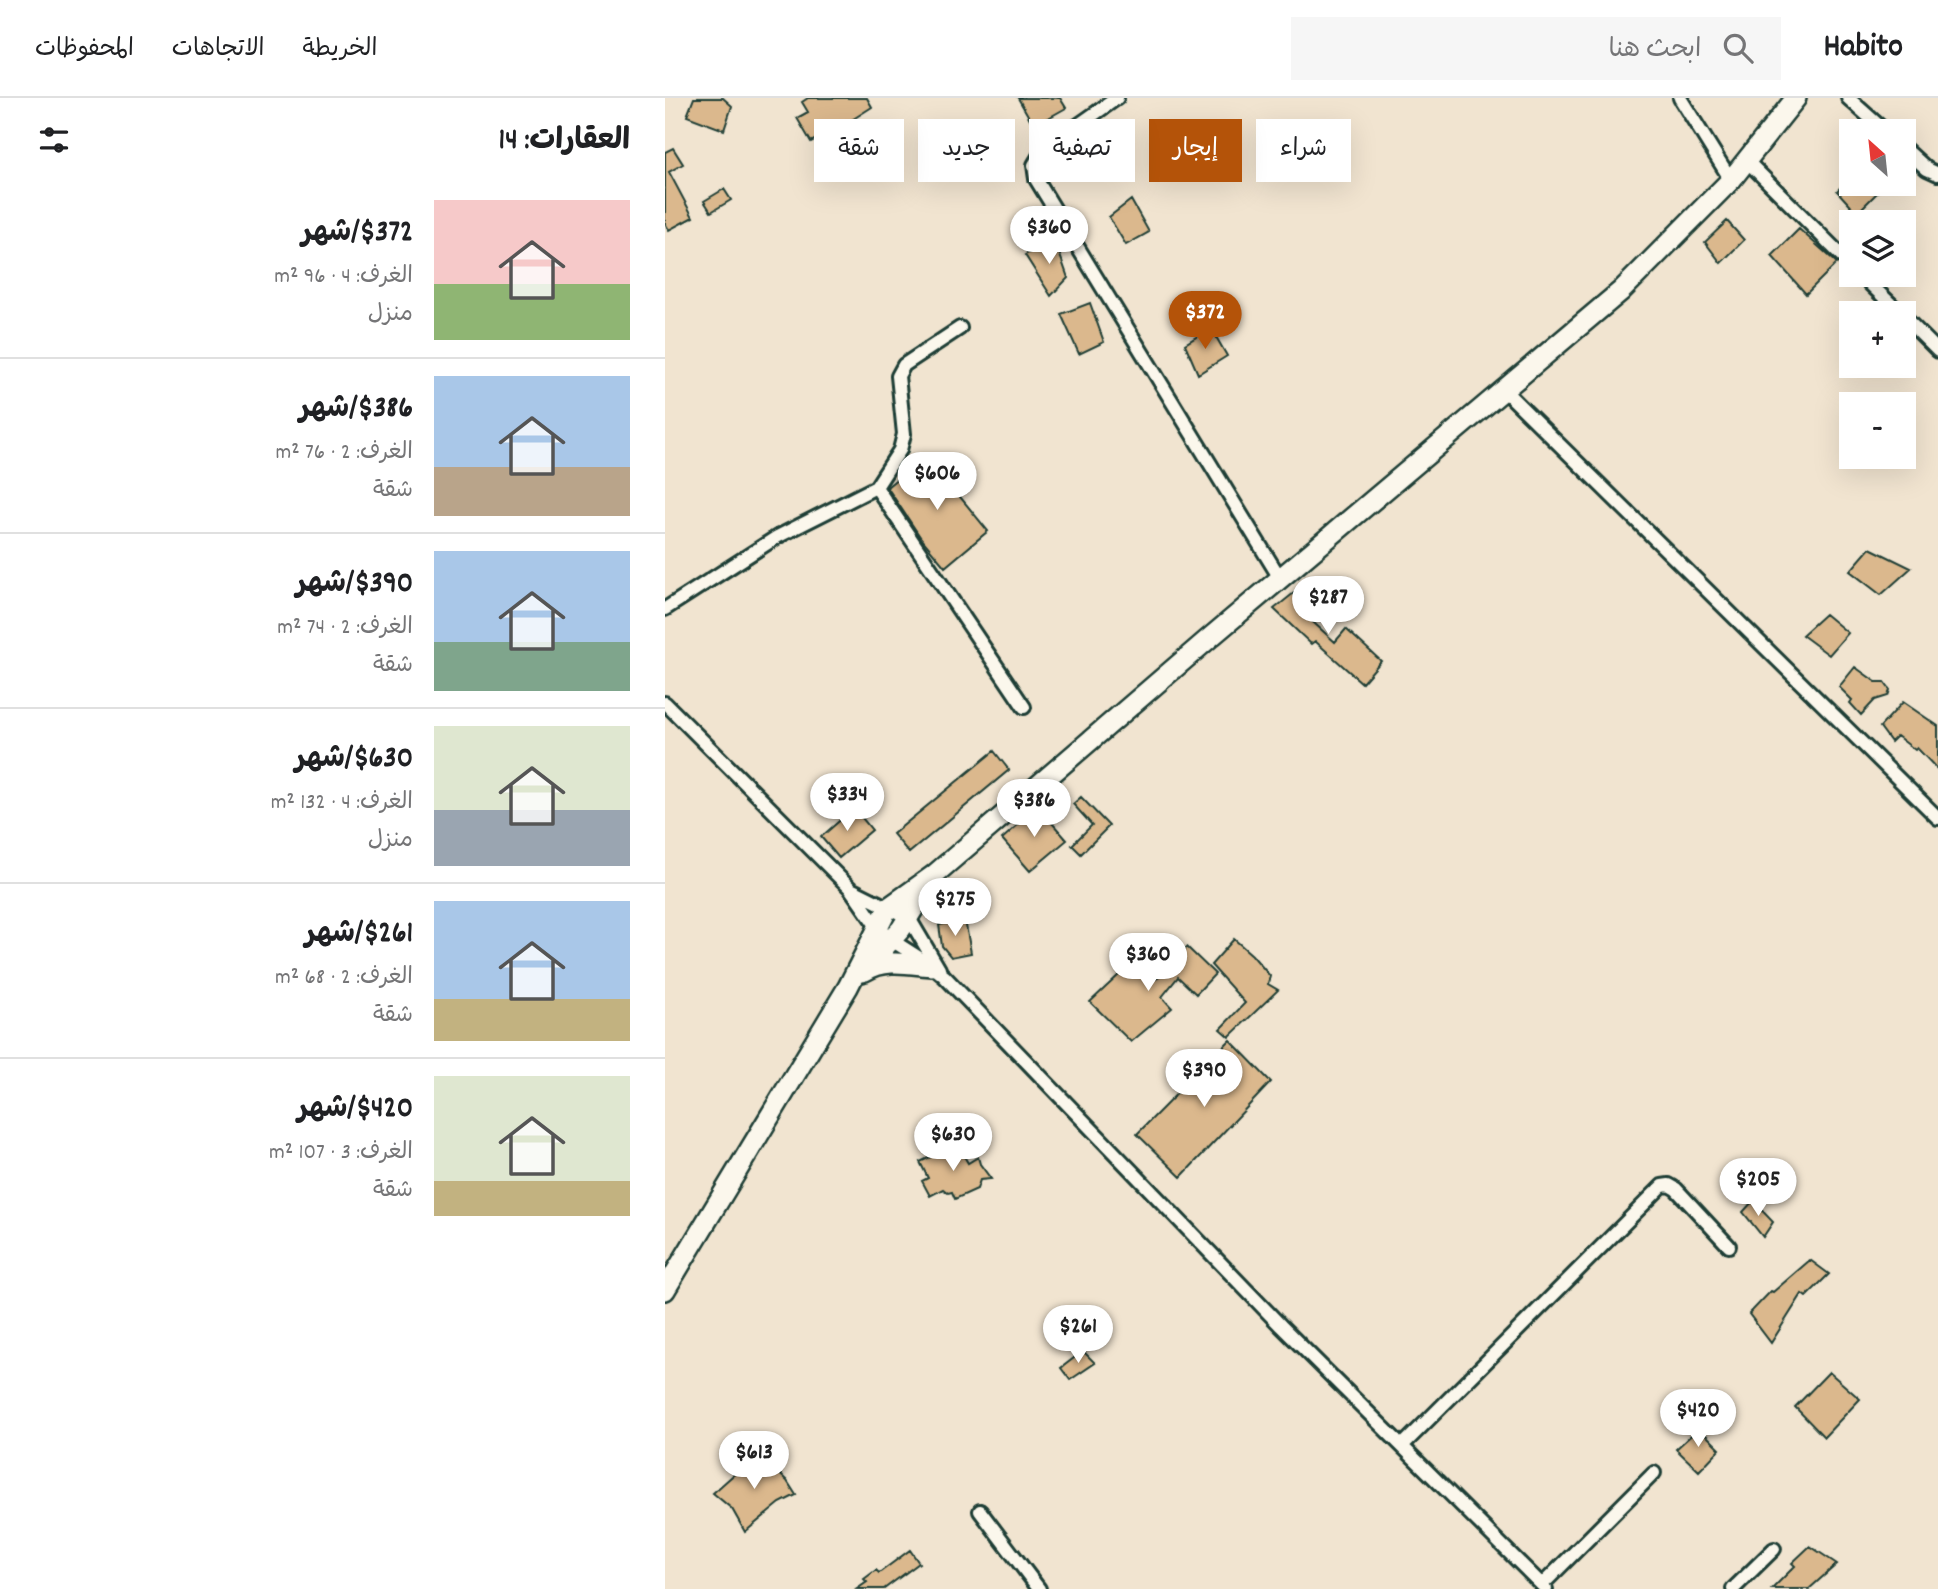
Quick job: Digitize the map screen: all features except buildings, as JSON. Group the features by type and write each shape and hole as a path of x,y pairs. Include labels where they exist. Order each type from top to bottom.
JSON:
{"street":[{"path":"1117,98 1043,150 1034,165 1036,179 1280,578"},
{"path":"1680,98 1731,180"},
{"path":"665,1290 884,934 888,908 934,875 1280,578 1621,291 1731,180 1796,98"},
{"path":"1848,98 1872,119"},
{"path":"1916,159 1938,174"},
{"path":"1747,161 1839,253"},
{"path":"1873,287 1888,301"},
{"path":"665,609 777,537 876,488 900,450 904,434 898,376 900,371 904,365 960,328"},
{"path":"1916,329 1938,351"},
{"path":"1505,391 1938,818"},
{"path":"876,488 1024,707"},
{"path":"665,703 850,888 884,934 938,971 1281,1326 1544,1587 1654,1473"},
{"path":"884,934 909,918 934,875"},
{"path":"850,888 909,918 938,971"},
{"path":"855,980 880,964 938,971"},
{"path":"1402,1446 1662,1186 1669,1185 1676,1189 1729,1246"},
{"path":"979,1511 1039,1589"},
{"path":"1733,1589 1774,1549"}]}
